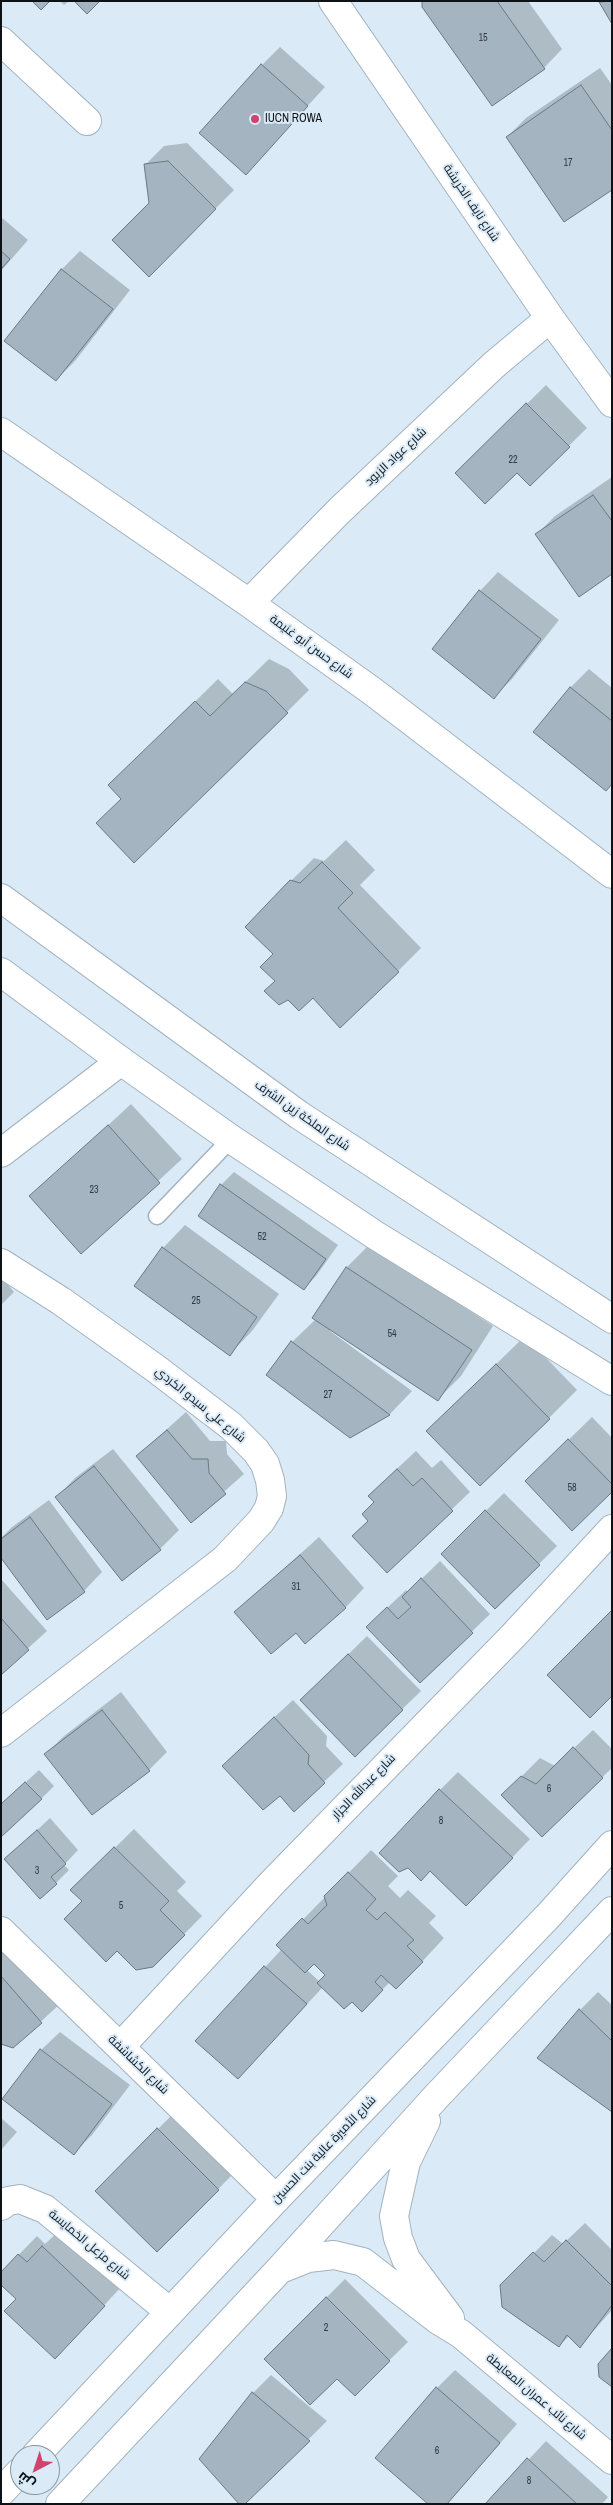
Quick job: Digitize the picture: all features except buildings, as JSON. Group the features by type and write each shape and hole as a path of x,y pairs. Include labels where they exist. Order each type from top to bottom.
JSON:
{"street":[{"name":"شارع نايف الخريشة","path":"338,4 550,318 612,403"},
{"path":"1,41 87,121"},
{"name":"شارع عواد الزيود","path":"249,603 339,511 495,364 550,318"},
{"name":"شارع حسن أبو غنيمة","path":"1,432 249,603 372,691 612,874"},
{"name":"شارع الملكة زين الشرف","path":"1,898 299,1115 612,1320"},
{"path":"1,972 121,1061 375,1235 612,1381"},
{"path":"1,1153 121,1061"},
{"name":"شارع علي سيدو الكردي","path":"1,1263 69,1307 155,1368 231,1426 256,1451 265,1464 272,1496 269,1508 262,1521 225,1559 2,1731"},
{"name":"شارع عبدالله الجزار","path":"120,2047 265,1890 520,1628 612,1529"},
{"name":"شارع الأميرة عالية بنت الحسين","path":"45,2445 276,2199 549,1915 612,1845"},
{"path":"60,2504 612,1911"},
{"name":"شارع الكشاشفة","path":"1,1931 276,2199"},
{"name":"شارع نائب عمران المعايطة","path":"436,2098 406,2162 394,2216 398,2238 406,2258 461,2334"},
{"name":"شارع مزعل الخمايسة","path":"1,2206 8,2201 20,2199 45,2209 170,2312"},
{"name":"شارع نائب عمران المعايطة","path":"280,2268 308,2258 334,2255 362,2262 438,2320 461,2334 612,2460"},
{"path":"1,2492 10,2483"}],"lane":[{"path":"157,1216 231,1138"}],"place":[{"name":"IUCN ROWA","path":"255,119"}]}
